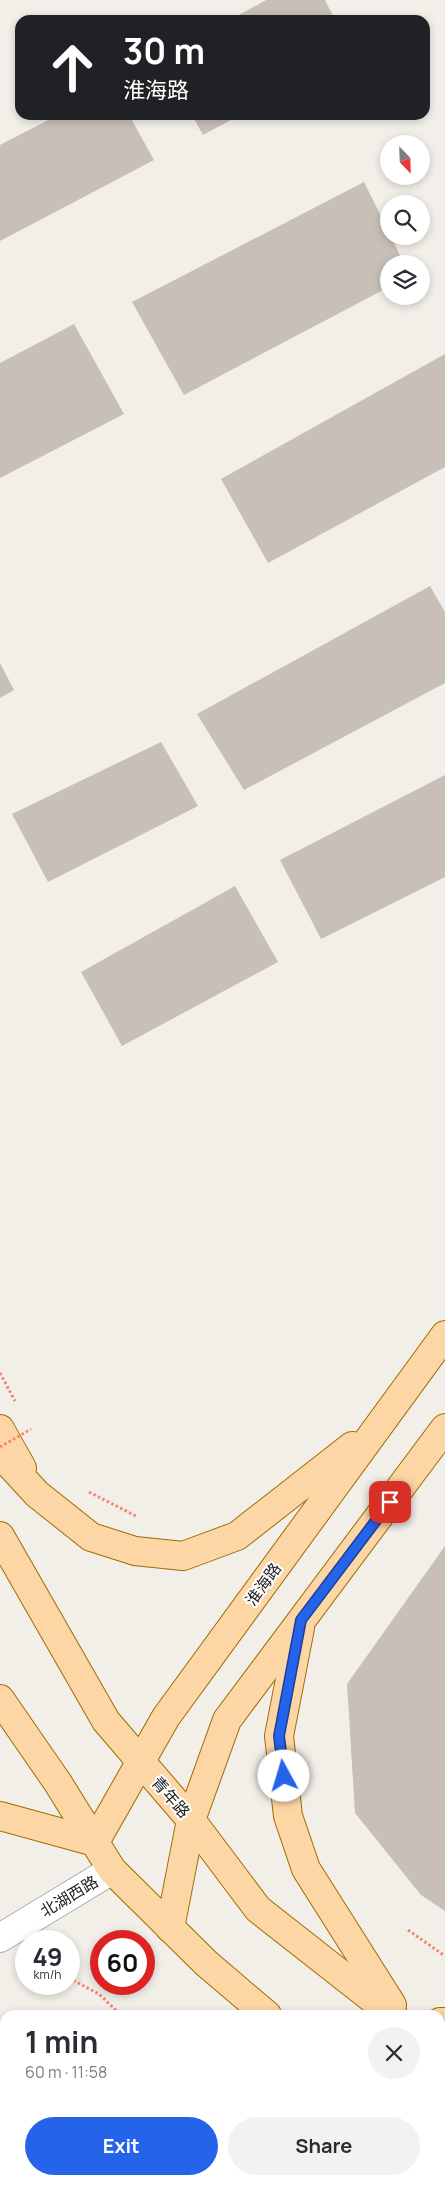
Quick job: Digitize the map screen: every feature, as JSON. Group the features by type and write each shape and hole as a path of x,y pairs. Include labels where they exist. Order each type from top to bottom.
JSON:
{"main road":[{"name":"淮海路","path":"95,1842 166,1717 445,1335"},
{"path":"0,1454 37,1494 92,1537 135,1551 183,1556 237,1536 379,1425"},
{"path":"170,1928 191,1820 227,1720 445,1428"},
{"path":"0,1429 37,1494"},
{"name":"青年路","path":"0,1536 106,1721 191,1820 258,1909 387,2010"},
{"path":"301,1620 279,1736 288,1816 306,1869 395,2010"},
{"path":"0,1699 58,1783 112,1870 206,1963 262,2010"},
{"path":"0,1816 95,1842"}],"street":[{"name":"北湖西路","path":"0,1938 112,1870"}],"path":[{"path":"0,1447 31,1429"},
{"path":"83,1490 136,1516"},
{"path":"408,1930 445,1956"},
{"path":"80,1984 99,1994 116,2010"}],"building":[{"path":"266,0 325,0 332,15 239,15"},
{"path":"48,120 132,120 154,160 0,241 0,145"},
{"path":"195,120 231,120 203,135"},
{"path":"364,182 380,214 380,245 395,245 400,255 380,255 380,292 184,395 132,302"},
{"path":"74,324 124,414 0,478 0,363"},
{"path":"445,354 445,467 268,563 221,479"},
{"path":"430,586 445,612 445,683 244,790 197,714"},
{"path":"0,663 14,690 0,698"},
{"path":"161,742 198,806 48,882 12,814"},
{"path":"445,775 445,877 321,939 280,860"},
{"path":"235,886 278,962 122,1046 81,972"},
{"path":"445,1546 445,1911 421,1895 355,1813 347,1684"}],"route":[{"path":"284,1776 279,1736 301,1620 390,1502"}]}
